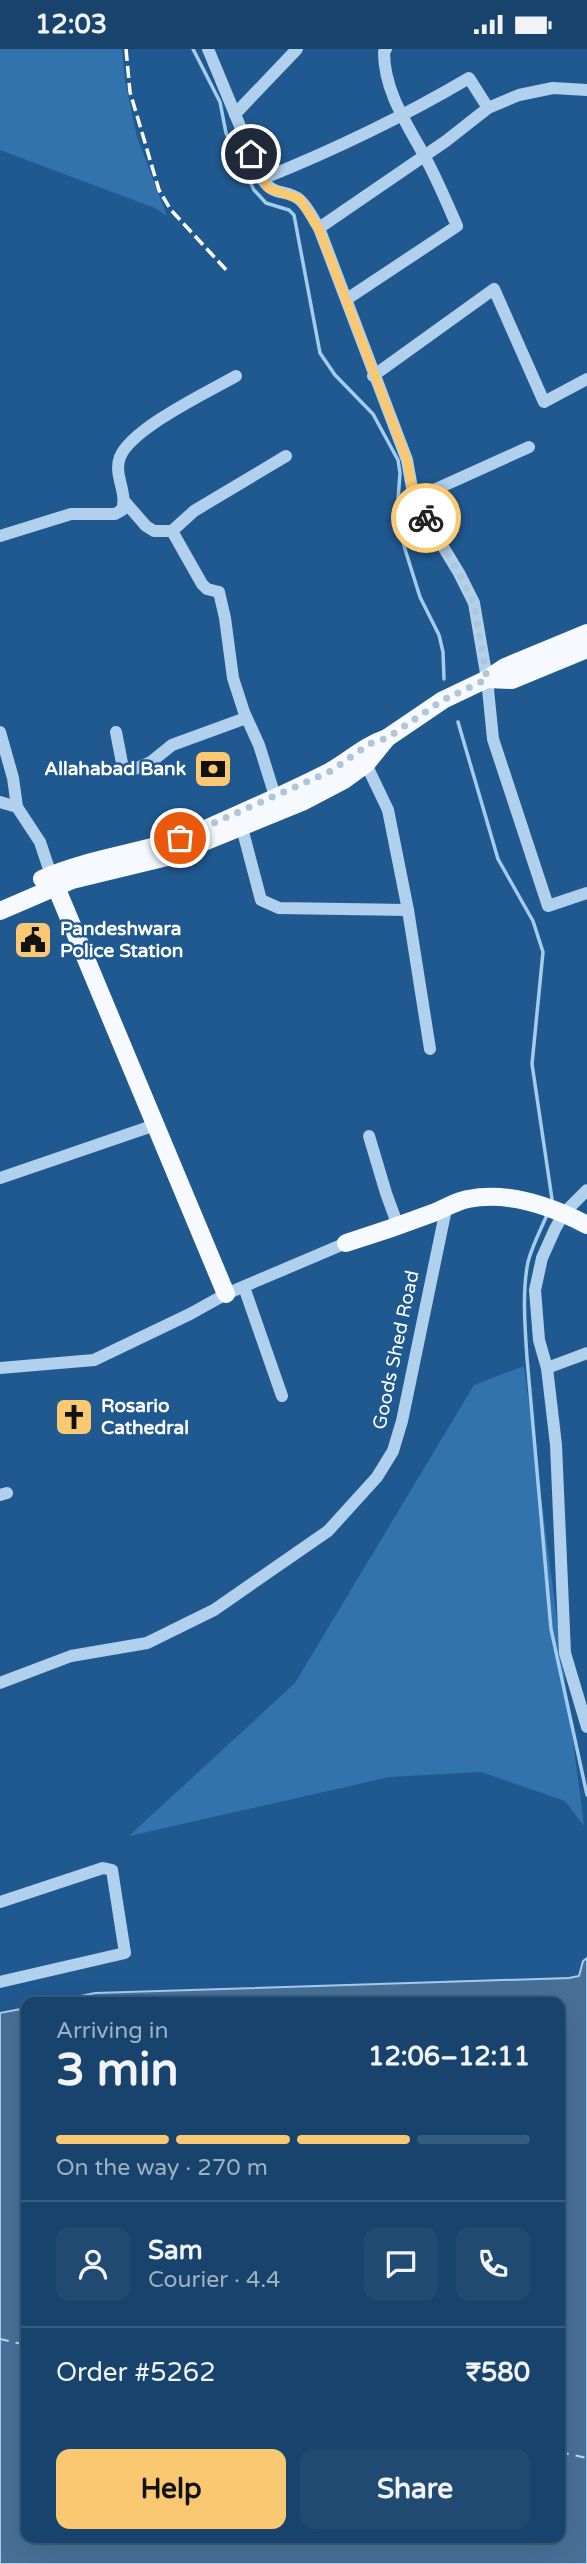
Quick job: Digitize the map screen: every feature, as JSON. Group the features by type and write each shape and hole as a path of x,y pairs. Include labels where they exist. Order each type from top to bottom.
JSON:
{"main road":[{"path":"0,899 54,881 72,880 167,857 242,828 369,744 387,738 443,700 487,679 505,667 587,633"},
{"path":"487,679 512,680 587,649"},
{"path":"0,911 32,896 74,866 162,845 344,780 366,764 387,738"},
{"path":"54,881 226,1294"},
{"path":"346,1243 446,1209 465,1199 502,1197 540,1204 587,1225"}],"street":[{"path":"208,49 262,179 272,191 291,194 300,199 319,229 407,460 414,499 474,603 487,679 493,739 548,906 587,893"},
{"path":"235,114 297,49"},
{"path":"347,299 457,226 425,156 400,115 386,68 386,49"},
{"path":"262,179 325,153 420,107 469,78 488,107"},
{"path":"319,229 425,156 488,107 519,95 553,88 587,90"},
{"path":"373,376 494,289 544,401 587,379"},
{"path":"236,376 133,437 119,459 118,471 125,502 146,526 155,531 172,531 194,511 286,456"},
{"path":"414,499 529,447"},
{"path":"0,537 71,514 115,514 122,510 125,502"},
{"path":"172,531 202,584 220,594 233,678 279,804"},
{"path":"116,731 123,768 130,771 151,762 172,745 246,718"},
{"path":"0,732 13,778 17,807 40,842 54,881"},
{"path":"366,764 388,810 408,910 430,1049"},
{"path":"0,802 17,807"},
{"path":"242,828 261,900 279,908 408,910"},
{"path":"0,1178 155,1125"},
{"path":"369,1136 398,1226"},
{"path":"587,1190 564,1213 542,1258 535,1290 539,1340 547,1368 556,1445 565,1653 587,1727"},
{"name":"Goods Shed Road","path":"0,1683 71,1656 147,1643 214,1610 328,1531 377,1477 393,1451 402,1421 446,1209"},
{"path":"0,1368 94,1360 226,1294 346,1243"},
{"path":"244,1287 282,1396"},
{"path":"547,1368 587,1353"},
{"path":"0,1902 103,1868 111,1870 125,1953 0,1982"}],"shaded area":[{"path":"0,49 122,49 125,80 137,137 167,216 155,208 0,150"},
{"path":"524,1366 584,1826 565,1801 481,1772 389,1777 129,1836 295,1683 474,1385"},
{"path":"587,1958 587,2564 0,2564 0,2013 21,2009 21,2543 565,2543 565,1997 76,1997 95,1993 569,1978 579,1976 583,1961"}],"waterway":[{"path":"193,49 220,102 226,133 254,190 266,203 289,210 294,215 320,353 335,375 373,414 398,460 400,473 397,513 420,597 439,635 444,679"},
{"path":"458,722 498,859 533,921 543,952 532,1064 552,1199"},
{"path":"547,1215 532,1250 526,1273 524,1310 527,1358 551,1629 587,1795"}],"ferry route":[{"path":"0,2339 21,2344"},
{"path":"565,2453 587,2458"}],"railway":[{"path":"126,49 130,92 159,190 171,210 229,273"}],"way so far":[{"path":"180,838 312,781 369,744 387,738 443,700 487,679 474,603 426,518"}],"place":[{"name":"Allahabad Bank","path":"213,769"},
{"name":"Pandeshwara Police Station","path":"33,940"},
{"name":"Rosario Cathedral","path":"74,1417"}],"route":[{"path":"251,154 268,188 300,199 319,229 407,460 414,499 426,518"}]}
